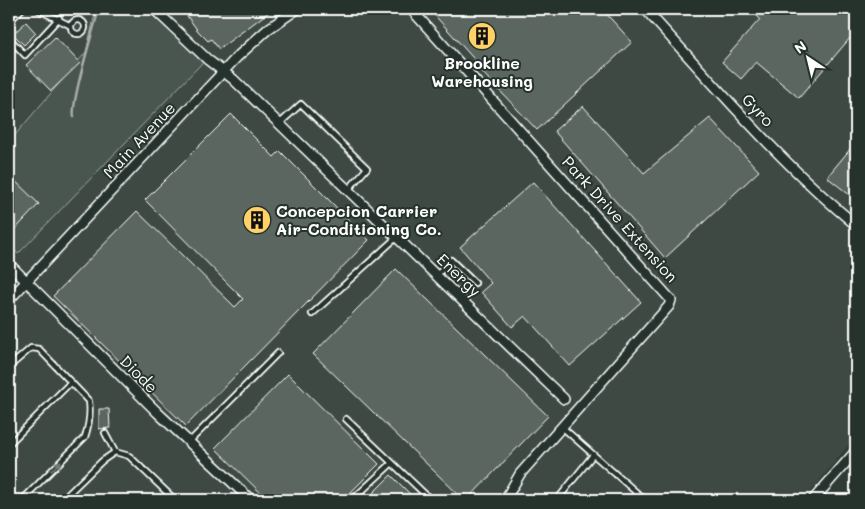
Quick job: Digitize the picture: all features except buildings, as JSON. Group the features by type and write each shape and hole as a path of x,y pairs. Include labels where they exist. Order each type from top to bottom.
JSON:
{"street":[{"name":"Energy","path":"154,9 233,79 564,399"},
{"name":"Main Avenue","path":"9,300 223,72 268,29 298,9"},
{"name":"Park Drive Extension","path":"411,9 671,300 669,306 560,426 520,474 505,500"},
{"name":"Gyro","path":"645,9 819,195 856,225"},
{"name":"Diode","path":"9,264 189,442 252,500"},
{"path":"813,500 856,450"}],"lane":[{"path":"11,9 17,14"},
{"path":"9,22 22,9"},
{"path":"37,9 59,18 71,26"},
{"path":"9,38 24,55 59,18"},
{"path":"280,124 301,104 367,168 348,190"},
{"path":"312,314 397,237"},
{"path":"437,275 451,260 475,283"},
{"path":"9,367 31,348 39,349 88,401 90,410 89,425 85,437 22,500"},
{"path":"189,442 278,353"},
{"path":"9,444 71,382"},
{"path":"346,420 431,500"},
{"path":"560,426 645,500"},
{"path":"105,433 115,452 129,456 175,500"},
{"path":"62,500 102,461 115,452"},
{"path":"557,500 593,455"},
{"path":"352,500 392,463"}],"shaded area":[{"path":"9,9 856,9 856,436 804,500 9,500"},
{"path":"96,9 145,9 204,61 18,254 9,244 9,142 86,52"}],"waterway":[{"path":"74,117 79,82 99,9"}],"place":[{"name":"Brookline Warehousing","path":"482,36"},
{"name":"Concepcion Carrier Air-Conditioning Co.","path":"257,220"}]}
